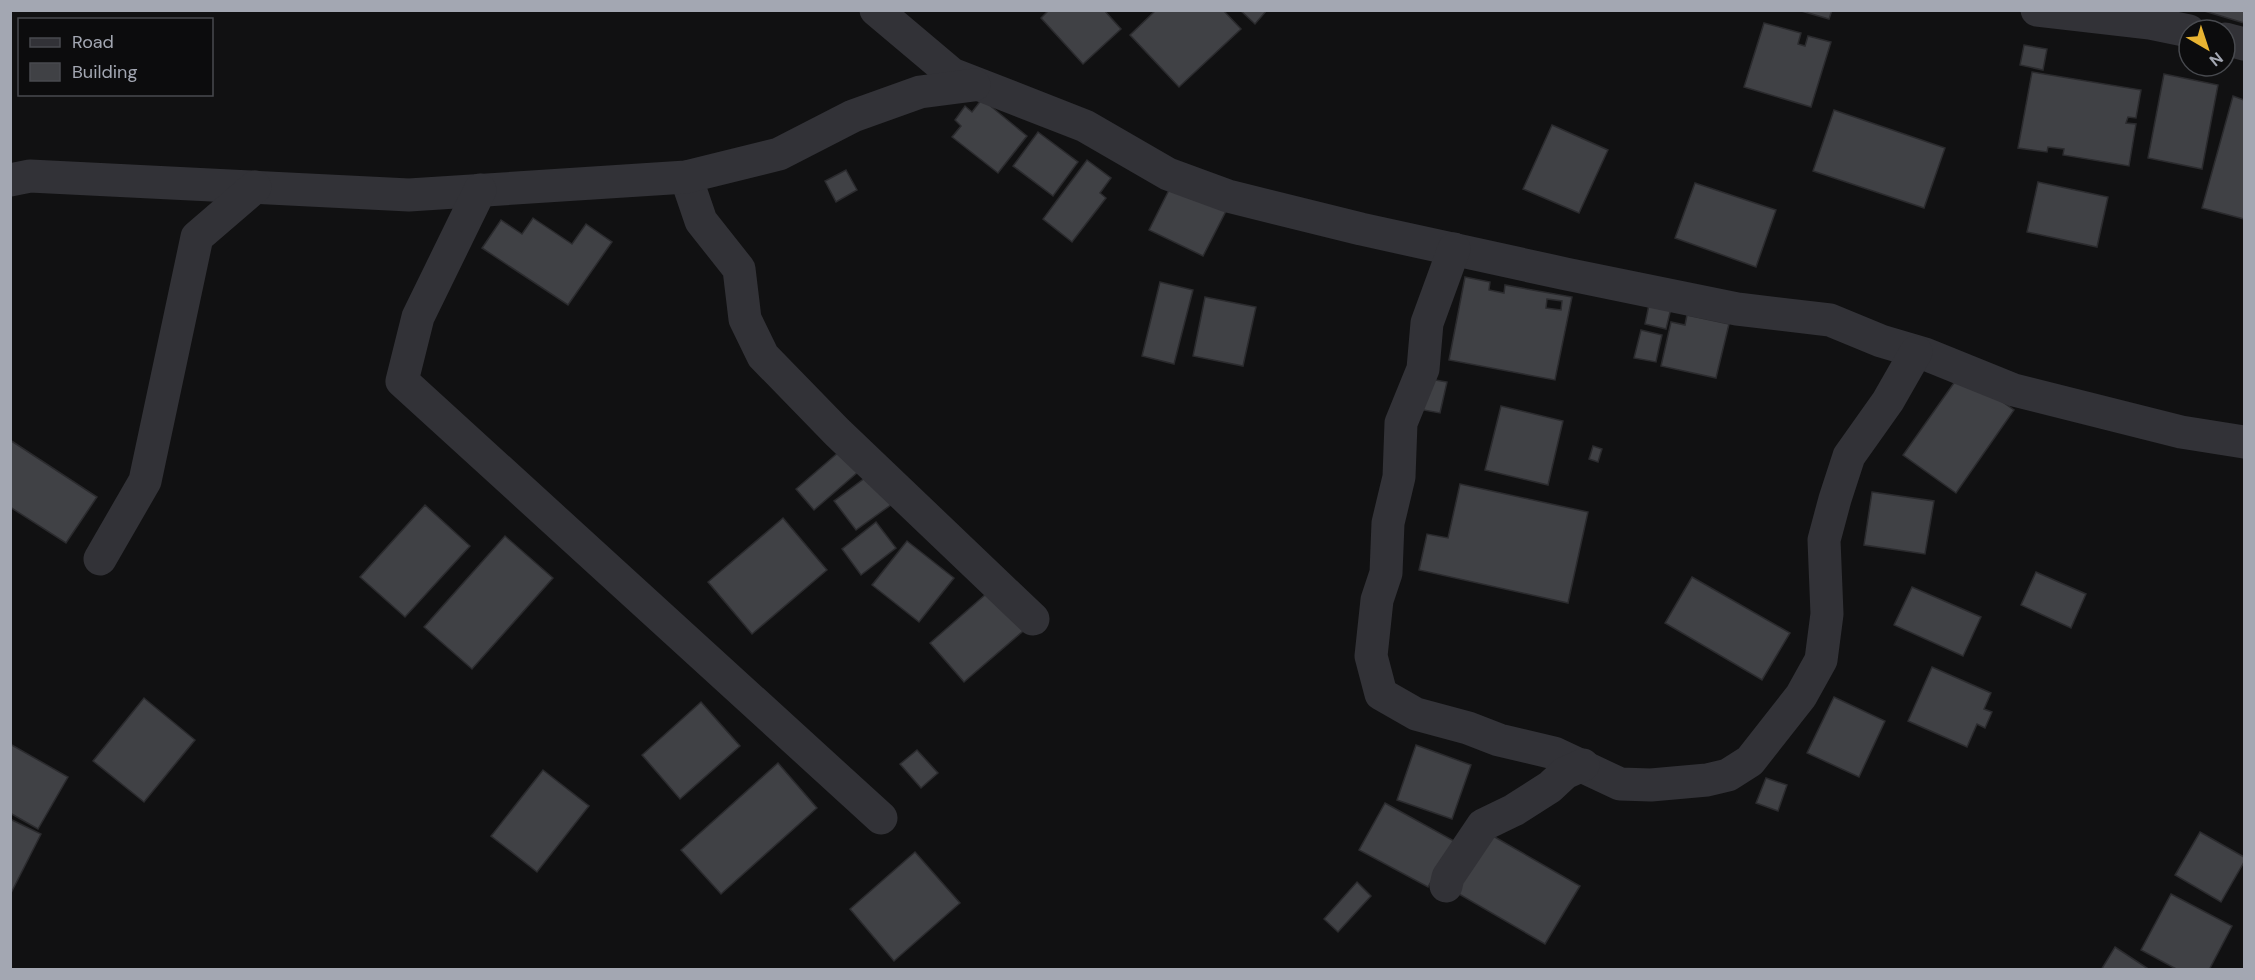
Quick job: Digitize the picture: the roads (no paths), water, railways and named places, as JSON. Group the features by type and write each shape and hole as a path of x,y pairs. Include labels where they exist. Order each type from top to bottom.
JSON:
{"street":[{"path":"876,10 952,74 974,85 1084,126 1168,174 1228,196 1454,249 1737,309 1830,320 2014,390 2181,432 2244,442"},
{"path":"2037,10 2150,23 2177,29"},
{"path":"10,180 30,176 409,195 686,177 779,154 853,116 920,92 974,85"},
{"path":"686,177 701,221 739,269 745,320 763,356 837,432 1033,619"},
{"path":"100,560 145,481 197,237 255,187"},
{"path":"480,190 418,317 402,381 881,818"},
{"path":"1454,249 1427,323 1423,369 1401,423 1399,477 1388,523 1386,573 1377,600 1371,656 1381,694 1416,714 1468,728 1499,740 1554,753 1620,784 1707,780 1728,775 1750,761 1801,696 1821,660 1827,614 1824,540 1835,499 1850,456 1888,401 1916,352"},
{"path":"1446,886 1448,877 1483,825 1514,810 1550,787 1565,773 1583,765"}]}
